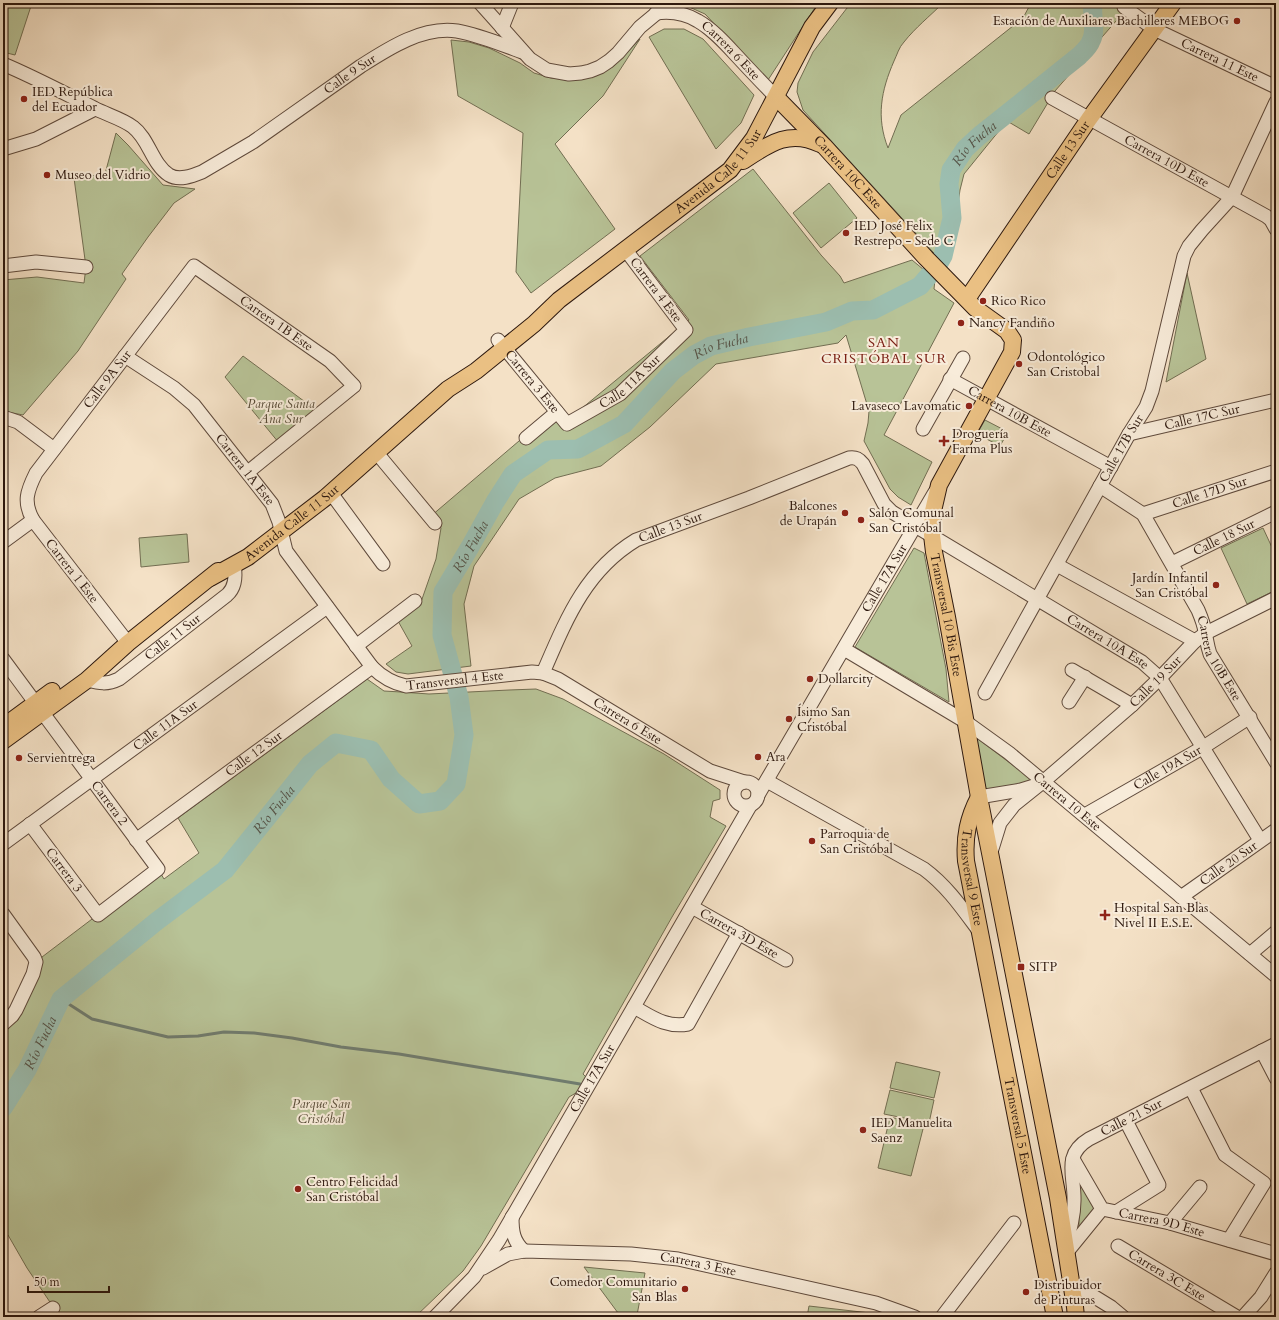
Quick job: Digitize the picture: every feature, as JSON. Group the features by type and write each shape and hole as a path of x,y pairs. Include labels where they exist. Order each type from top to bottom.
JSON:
{"main road":[{"name":"Avenida Calle 11 Sur","path":"3,727 87,680 128,643 210,578 242,549 280,527 331,493 448,389 476,371 501,344 534,324 559,300 730,170 754,138 812,27 830,3"},
{"name":"Calle 13 Sur","path":"966,299 1090,119 1173,3"},
{"name":"Carrera 10C Este","path":"776,97 824,146 943,276 975,308 1007,331 1013,340 1012,352"},
{"path":"730,170 763,148 787,138 812,140 824,146"},
{"name":"Calle 17A Sur","path":"939,485 1012,352"},
{"name":"Avenida Calle 11 Sur","path":"210,578 248,557 280,527 371,456"},
{"name":"Transversal 10 Bis Este","path":"939,485 933,511 932,535 966,722"},
{"name":"Avenida Calle 11 Sur","path":"3,741 80,672 128,643"},
{"name":"Transversal 9 Este","path":"966,722 979,798 1007,935"},
{"name":"Transversal 9 Este","path":"979,798 969,819 965,849 982,935"},
{"name":"Transversal 5 Este","path":"982,935 1055,1317"},
{"name":"Transversal 5 Este","path":"1007,935 1058,1198 1076,1317"}],"street":[{"path":"480,3 522,52 538,65 557,72 581,73 600,67 609,61 618,53 640,27 656,12 669,3"},
{"path":"502,28 512,3"},
{"name":"Carrera 11 Este","path":"1124,7 1154,29 1276,87"},
{"name":"Carrera 6 Este","path":"656,12 668,12 687,16 697,20 709,28 776,97"},
{"name":"Calle 9 Sur","path":"94,109 135,128 142,136 159,165 170,175 179,178 193,176 214,166 253,142 373,58 419,35 443,30 456,31 471,34 522,52"},
{"path":"3,64 94,109"},
{"name":"Carrera 10D Este","path":"1052,98 1266,216 1275,225"},
{"name":"Calle 17B Sur","path":"985,693 1129,434 1146,407 1152,391 1184,256 1189,246 1202,230 1232,197 1276,102"},
{"path":"3,149 36,140 94,109"},
{"name":"Carrera 4 Este","path":"625,249 686,330"},
{"path":"3,266 36,262 86,268"},
{"name":"Calle 9A Sur","path":"27,495 36,474 54,449 194,266"},
{"name":"Carrera 1B Este","path":"194,266 330,361 354,386 248,472"},
{"name":"Calle 11A Sur","path":"567,424 620,394 686,330"},
{"name":"Carrera 3 Este","path":"501,344 567,424"},
{"name":"Carrera 1A Este","path":"126,356 174,388 194,405 248,472 274,507 286,551 372,667"},
{"path":"923,429 963,358"},
{"name":"Carrera 10B Este","path":"950,379 1111,467"},
{"name":"Calle 17C Sur","path":"1129,434 1276,400"},
{"path":"526,438 557,412"},
{"path":"3,417 18,422 54,449"},
{"path":"371,456 435,523"},
{"name":"Calle 13 Sur","path":"543,673 559,635 581,593 610,558 622,548 636,540 853,457 860,460 863,464 884,504 892,512 915,525"},
{"name":"Calle 17D Sur","path":"1143,514 1276,471"},
{"name":"Calle 17A Sur","path":"758,795 939,485"},
{"name":"Carrera 10B Este","path":"1100,486 1143,514 1198,610 1206,633 1206,643 1210,654 1250,717 1276,762"},
{"path":"331,493 383,564"},
{"name":"Carrera 1 Este","path":"27,495 28,511 33,520 128,643"},
{"name":"Calle 18 Sur","path":"1172,563 1276,512"},
{"path":"3,542 33,520"},
{"name":"Carrera 10A Este","path":"915,525 1142,662 1160,678 1260,840"},
{"name":"Calle 11 Sur","path":"87,680 102,684 119,679 227,595 233,587 236,575 234,565"},
{"path":"1056,565 1195,641"},
{"name":"Calle 19 Sur","path":"990,854 1000,823 1007,813 1019,801 1132,705 1195,641 1206,633 1276,598"},
{"path":"356,646 415,601"},
{"name":"Calle 11A Sur","path":"3,844 327,607"},
{"name":"Carrera 10 Este","path":"844,649 966,722 1009,753 1276,976"},
{"name":"Carrera 2","path":"3,659 40,707 158,869"},
{"name":"Transversal 4 Este","path":"372,667 381,676 396,684 406,686 521,673 543,673"},
{"name":"Calle 12 Sur","path":"136,840 372,667"},
{"path":"1072,670 1132,705"},
{"name":"Carrera 6 Este","path":"543,673 558,679 710,771 741,801"},
{"path":"1069,702 1085,678"},
{"name":"Calle 19A Sur","path":"1084,815 1202,748 1250,717"},
{"name":"Calle 17A Sur","path":"748,782 763,776 777,762"},
{"name":"Carrera 6 Este","path":"710,771 748,782"},
{"path":"767,781 934,876 951,893 982,935"},
{"name":"Calle 19 Sur","path":"979,798 1021,790 1044,781"},
{"path":"748,782 757,788 758,795 756,801 741,801 737,786 748,782"},
{"name":"Calle 17A Sur","path":"435,1317 464,1288 479,1270 512,1217 736,830 741,801"},
{"name":"Carrera 3","path":"30,824 98,915 158,869"},
{"name":"Calle 20 Sur","path":"1181,896 1276,830"},
{"name":"Carrera 3D Este","path":"692,907 786,960"},
{"path":"3,914 36,962 33,974 16,1010 3,1024"},
{"path":"1250,954 1276,932"},
{"path":"634,1007 658,1021 670,1025 688,1024 739,933"},
{"name":"Calle 21 Sur","path":"1073,1158 1080,1145 1084,1142 1276,1044"},
{"path":"1262,1052 1276,1078"},
{"path":"1191,1088 1225,1155 1264,1183 1229,1240"},
{"path":"1116,1212 1159,1185 1126,1121"},
{"path":"1066,1249 1075,1200 1071,1175 1073,1158"},
{"name":"Carrera 9D Este","path":"1073,1158 1102,1209 1170,1223 1276,1254"},
{"path":"1170,1223 1200,1187"},
{"path":"1066,1249 1102,1209"},
{"path":"512,1217 513,1235 517,1244 524,1251"},
{"path":"942,1317 1014,1223"},
{"name":"Carrera 3C Este","path":"1118,1246 1237,1317"},
{"name":"Carrera 3 Este","path":"479,1270 508,1254 524,1251 631,1254 671,1258 876,1303 915,1317"},
{"path":"1243,1317 1261,1297 1276,1273"},
{"path":"1072,1283 1111,1307 1123,1317"},
{"path":"39,1317 53,1308"}],"green space":[{"path":"3,3 32,3 15,55 3,52"},
{"path":"680,3 818,3 768,80 705,14"},
{"path":"853,3 943,3 902,44 890,72 883,94 881,115 884,137 888,148 901,115 1023,18 1031,3 1112,3 1123,13 1055,91 1029,134 1007,121 964,174 960,190 952,245 943,263 803,110 797,92 798,83 813,52 847,8"},
{"path":"664,29 684,29 703,39 754,95 741,123 716,149 649,37"},
{"path":"640,39 603,96 555,144 615,229 531,293 516,272 523,133 458,96 451,40 469,42 489,48 520,63 534,73 551,78 572,80 596,76 614,66"},
{"path":"116,133 163,185 195,189 174,203 148,237 122,274 126,279 78,351 23,415 3,411 3,280 37,277 84,283 86,267 74,178 105,174"},
{"path":"753,169 821,255 840,276 844,283 912,260 935,279 934,289 954,303 884,435 932,462 911,505 898,497 890,489 864,441 869,411 846,335 838,343 716,364 650,427 601,466 555,478 519,499 474,566 464,604 471,666 408,674 396,672 386,664 412,646 398,621 421,602 436,559 441,528 431,516 553,412 564,423 689,320 640,256"},
{"path":"829,183 857,218 821,248 793,213"},
{"path":"1187,273 1206,359 1166,382"},
{"name":"Parque Santa Ana Sur","path":"243,356 316,410 279,443 225,377"},
{"path":"985,420 1008,432 1000,446 977,434"},
{"path":"1263,528 1276,556 1276,590 1247,604 1221,548"},
{"path":"187,534 189,562 141,567 139,538"},
{"path":"914,548 924,553 946,669 949,702 855,647"},
{"name":"Parque San Cristóbal","path":"367,679 384,691 429,694 536,689 563,699 664,754 720,790 720,799 713,801 710,817 726,826 672,917 583,1074 587,1078 581,1090 569,1097 481,1246 463,1271 415,1317 60,1317 27,1268 8,1235 3,1239 3,1031 18,1020 42,957 158,869 164,879 199,853 178,818"},
{"path":"974,736 1034,781 985,790"},
{"path":"896,1062 940,1072 934,1098 890,1088"},
{"path":"890,1090 934,1100 929,1123 884,1114"},
{"path":"890,1117 924,1125 911,1176 878,1168"},
{"path":"1078,1173 1097,1210 1079,1229"},
{"path":"584,1267 645,1273 637,1315 647,1317 621,1317"},
{"path":"809,1306 870,1313 879,1317 807,1317"}],"waterway":[{"name":"Río Fucha","path":"3,1108 27,1070 61,999 157,921 225,870 310,764 336,743 371,750 391,779 419,804 440,801 456,784 464,735 459,697 442,635 443,592 513,474 548,450 578,449 624,424 673,371 694,355 711,346 826,322 852,311 873,310 920,286 938,265 943,256 952,218 949,184 951,170 965,149 979,136 1086,49 1093,37 1094,32 1093,3"},
{"path":"61,999 92,1019 168,1037 198,1036 224,1032 254,1033 341,1047 399,1054 580,1084"}],"place":[{"name":"Estación de Auxiliares Bachilleres MEBOG","path":"1237,21"},
{"name":"IED República del Ecuador","path":"24,99"},
{"name":"Museo del Vidrio","path":"47,175"},
{"name":"IED José Felix Restrepo - Sede C","path":"846,233"},
{"name":"Rico Rico","path":"983,301"},
{"name":"Nancy Fandiño","path":"961,323"},
{"name":"Odontológico San Cristobal","path":"1019,364"},
{"name":"Lavaseco Lavomatic","path":"969,406"},
{"name":"Droguería Farma Plus","path":"944,441"},
{"name":"Balcones de Urapán","path":"845,513"},
{"name":"Salón Comunal San Cristóbal","path":"861,520"},
{"name":"Jardín Infantil San Cristóbal","path":"1216,585"},
{"name":"Dollarcity","path":"810,679"},
{"name":"Ísimo San Cristóbal","path":"789,719"},
{"name":"Ara","path":"758,757"},
{"name":"Servientrega","path":"19,758"},
{"name":"Parroquia de San Cristóbal","path":"812,841"},
{"name":"Hospital San Blas Nivel II E.S.E.","path":"1105,915"},
{"name":"SITP","path":"1021,967"},
{"name":"IED Manuelita Saenz","path":"863,1130"},
{"name":"Centro Felicidad San Cristóbal","path":"298,1189"},
{"name":"Comedor Comunitario San Blas","path":"685,1289"},
{"name":"Distribuidor de Pinturas","path":"1026,1292"}],"district":[{"name":"SAN CRISTÓBAL SUR","path":"884,350"}]}
